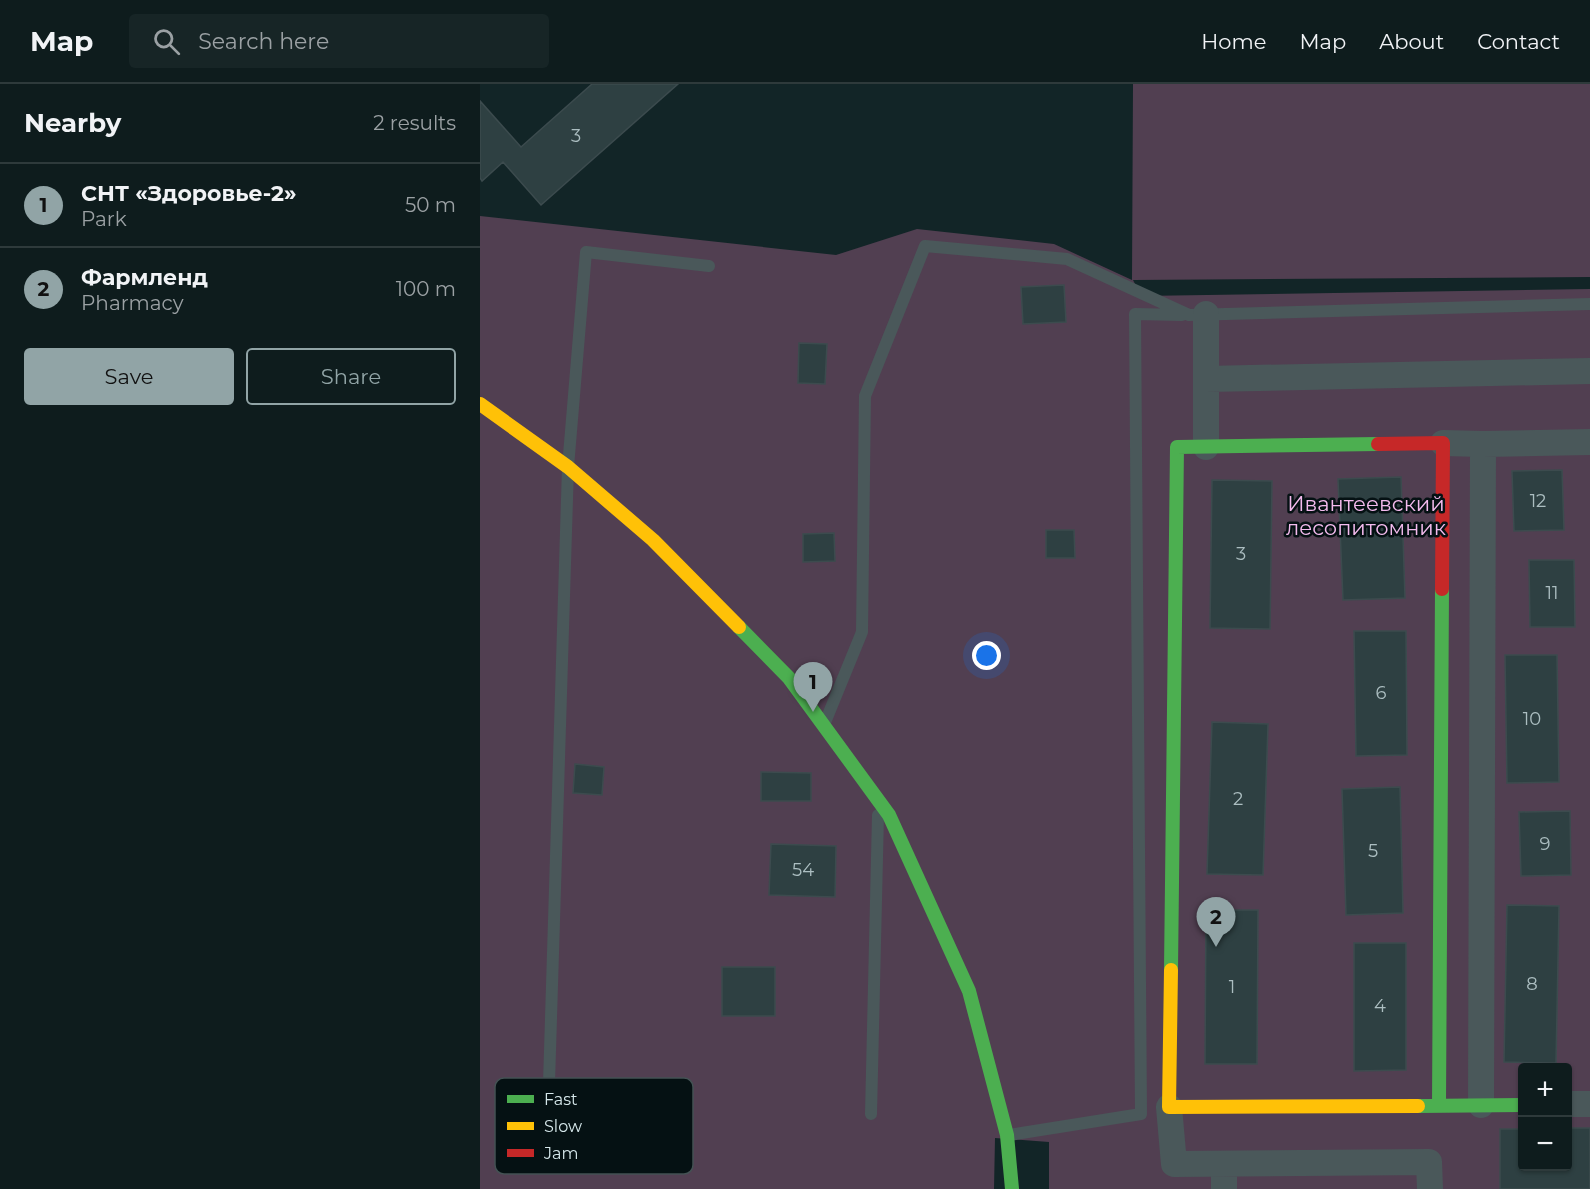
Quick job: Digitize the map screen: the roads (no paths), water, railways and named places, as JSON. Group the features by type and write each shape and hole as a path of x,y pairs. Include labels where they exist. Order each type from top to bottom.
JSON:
{"street":[{"path":"1197,314 1206,379 1206,447"},
{"path":"1206,379 1590,371"},
{"path":"480,405 568,468 653,540 789,678 879,799 889,815 969,992 1007,1135 1012,1189"},
{"path":"1430,1189 1429,1162 1174,1164 1169,1107 1178,447 1590,442"},
{"path":"1439,1105 1443,443"},
{"path":"1481,1105 1483,444"},
{"path":"1572,1104 1590,1104"},
{"path":"1169,1107 1518,1105"},
{"path":"1224,1164 1224,1189"}],"lane":[{"path":"824,724 862,632 865,396 925,246 1067,259 1197,314"},
{"path":"549,1078 568,468 586,252 709,266"},
{"path":"1007,1135 1141,1114 1135,314 1590,304"},
{"path":"871,1114 879,799"}],"place":[{"name":"СНТ «Здоровье-2»","path":"813,712"},
{"name":"Фармленд","path":"1216,947"}],"park label":[{"name":"Ивантеевский лесопитомник","path":"1366,516"}]}
